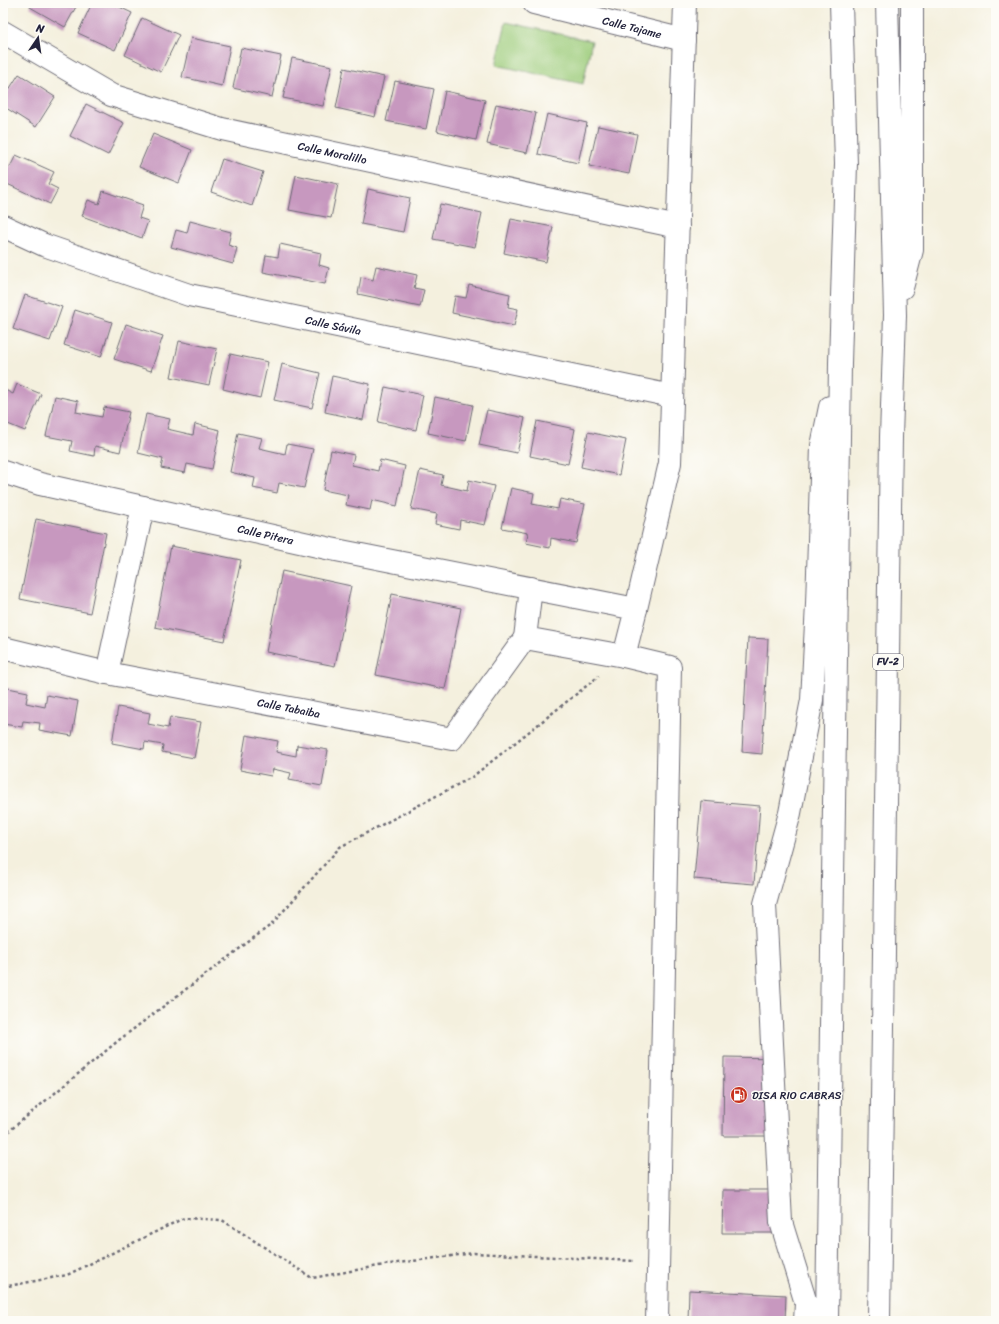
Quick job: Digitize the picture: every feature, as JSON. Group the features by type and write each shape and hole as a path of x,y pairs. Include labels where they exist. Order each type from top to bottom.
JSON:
{"main road":[{"name":"Calle Tajame","path":"534,3 684,40"},
{"path":"624,656 670,463 685,3"},
{"name":"FV-2","path":"879,1321 891,437 895,315 887,3"},
{"path":"895,315 912,250 912,3"},
{"path":"827,1321 840,363 846,164 841,5"},
{"name":"Calle Moralillo","path":"3,32 111,95 222,129 678,227"},
{"name":"Calle Sávila","path":"3,226 44,245 190,295 672,396"},
{"path":"805,1312 781,1222 765,904 790,813 812,700 817,604 822,446 840,363"},
{"name":"Calle Pitera","path":"3,472 40,484 331,549 636,609"},
{"path":"107,673 143,507"},
{"path":"530,588 525,638 624,656 670,667 658,1321"},
{"name":"Calle Tabaiba","path":"3,648 107,673 452,739 525,638"}],"path":[{"path":"3,1136 120,1040 272,924 340,847 472,777 624,656"},
{"path":"3,1287 67,1275 184,1218 222,1220 312,1278 390,1264 474,1253 659,1263"}],"green space":[{"path":"506,22 592,41 583,84 496,65"}],"building":[{"path":"32,3 78,3 65,27 30,7"},
{"path":"92,3 111,3 132,13 115,50 78,33"},
{"path":"142,18 179,35 161,72 125,55"},
{"path":"191,38 230,46 222,86 182,77"},
{"path":"241,48 281,56 272,97 233,88"},
{"path":"292,58 332,66 323,106 283,98"},
{"path":"344,68 384,77 375,117 336,108"},
{"path":"19,74 55,97 36,127 3,106 3,99"},
{"path":"395,81 434,89 426,129 386,121"},
{"path":"445,91 485,100 476,140 437,131"},
{"path":"86,104 124,123 108,155 70,136"},
{"path":"496,104 536,113 527,153 487,144"},
{"path":"547,114 587,123 578,163 538,154"},
{"path":"598,126 637,134 629,174 589,166"},
{"path":"153,134 192,150 179,183 139,167"},
{"path":"16,155 54,172 48,184 58,189 50,204 3,182 3,163 10,167"},
{"path":"222,159 263,172 252,206 211,192"},
{"path":"296,175 338,184 331,218 289,210"},
{"path":"368,189 410,198 403,232 361,224"},
{"path":"103,191 143,205 139,218 148,221 142,238 82,216 88,200 99,204"},
{"path":"440,204 482,213 475,247 433,239"},
{"path":"511,219 553,227 546,262 504,253"},
{"path":"190,221 231,232 228,245 237,248 233,264 171,247 176,230 187,233"},
{"path":"280,244 321,253 319,265 329,268 325,284 263,272 266,255 278,257"},
{"path":"376,266 417,275 414,288 424,290 420,307 358,294 361,277 373,280"},
{"path":"469,285 510,294 508,307 518,309 514,326 452,313 455,296 466,298"},
{"path":"25,295 62,307 50,341 13,329"},
{"path":"75,310 112,322 101,357 64,345"},
{"path":"126,324 163,336 151,371 114,359"},
{"path":"179,341 217,349 209,385 171,377"},
{"path":"230,354 268,362 260,398 223,389"},
{"path":"282,364 320,373 312,408 274,400"},
{"path":"332,376 370,384 363,420 325,412"},
{"path":"17,384 41,394 25,431 3,422 3,389 13,394"},
{"path":"385,387 423,395 416,430 378,422"},
{"path":"55,396 78,401 76,412 102,417 104,407 129,412 120,452 95,446 94,456 70,451 72,441 46,436"},
{"path":"435,397 473,405 466,441 428,433"},
{"path":"487,410 525,418 517,453 479,445"},
{"path":"146,414 170,419 167,429 193,435 195,424 220,430 212,469 187,464 185,473 161,468 163,459 138,453"},
{"path":"537,421 575,429 568,464 530,456"},
{"path":"588,432 626,440 619,475 581,467"},
{"path":"238,433 262,438 259,448 285,454 287,444 313,449 304,488 279,483 277,493 253,488 255,478 230,472"},
{"path":"331,450 354,455 352,465 378,471 380,460 405,466 397,506 372,500 370,510 346,505 348,495 323,490"},
{"path":"420,470 443,475 441,485 467,491 469,480 494,486 485,525 460,520 459,529 435,524 437,514 411,509"},
{"path":"511,488 534,493 532,504 558,509 560,499 585,504 576,543 551,538 550,548 526,543 528,533 502,528"},
{"path":"36,519 106,533 90,613 20,599"},
{"path":"171,546 241,560 224,641 155,627"},
{"path":"282,571 351,586 335,666 266,652"},
{"path":"392,594 461,608 445,689 376,675"},
{"path":"748,638 768,639 762,754 742,752"},
{"path":"3,687 28,692 26,703 45,707 47,695 78,701 72,736 39,730 40,723 23,721 22,727 3,724"},
{"path":"118,707 150,713 148,724 168,728 170,717 201,722 194,758 162,752 163,745 145,742 144,749 112,743"},
{"path":"246,735 278,741 276,752 296,756 297,745 328,750 322,786 289,780 291,773 273,769 271,776 240,770"},
{"path":"701,801 760,806 754,884 694,879"},
{"path":"724,1057 777,1058 776,1136 723,1136"},
{"path":"723,1190 774,1190 773,1233 722,1233"},
{"path":"689,1290 786,1295 785,1321 688,1321"}],"place":[{"name":"DISA RIO CABRAS","path":"739,1095"}]}
